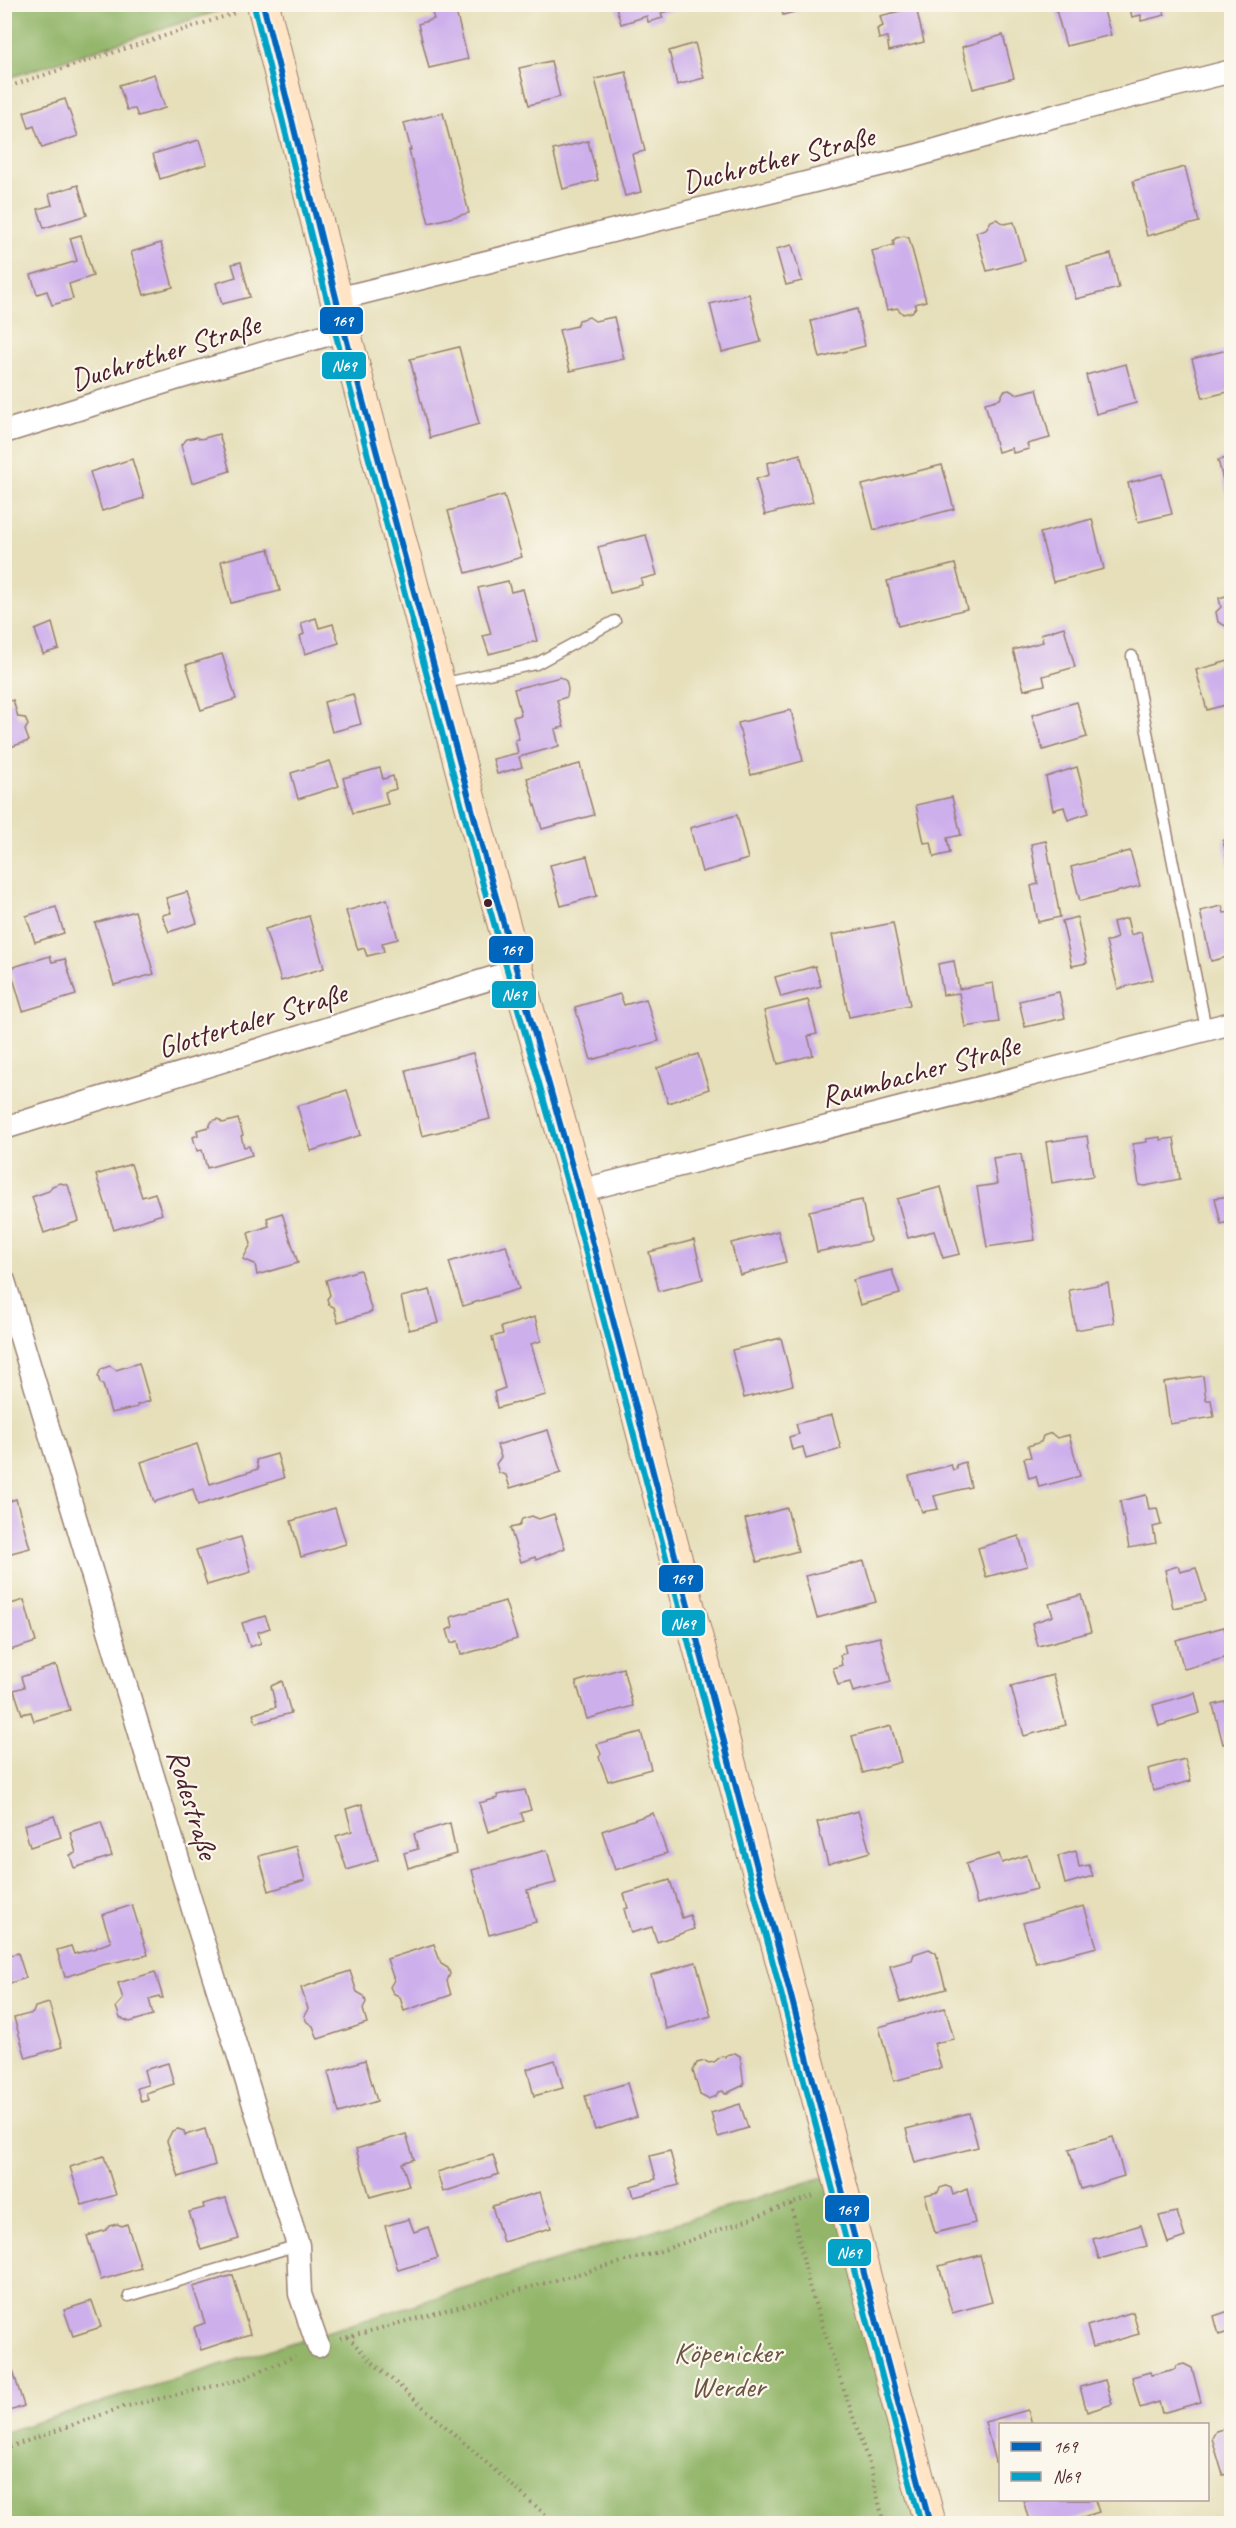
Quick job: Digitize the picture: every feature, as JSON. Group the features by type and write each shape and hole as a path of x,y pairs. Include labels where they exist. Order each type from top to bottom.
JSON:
{"street":[{"path":"252,7 337,299 487,866 579,1191 930,2523"},
{"name":"Duchrother Straße","path":"337,299 915,156 1058,115 1232,71"},
{"name":"Duchrother Straße","path":"4,432 344,330"},
{"name":"Glottertaler Straße","path":"4,1128 518,970"},
{"name":"Raumbacher Straße","path":"579,1191 1232,1023"},
{"name":"Rodestraße","path":"4,1281 199,1929 298,2245 300,2294 318,2346"}],"lane":[{"path":"440,685 536,664 615,621"},
{"path":"1132,656 1206,1029"},
{"path":"129,2296 298,2245"}],"path":[{"path":"4,88 252,7"},
{"path":"4,2450 123,2407 240,2380 318,2346 658,2252 822,2192"},
{"path":"791,2204 809,2286 872,2473 884,2523"},
{"path":"348,2337 371,2361 556,2523"}],"green space":[{"path":"5,4 237,4 237,5 5,79"},
{"name":"Köpenicker Werder","path":"837,2173 930,2524 5,2524 5,2432"}],"building":[{"path":"454,4 468,59 429,68 418,24 434,19 431,10"},
{"path":"615,4 693,5 661,13 663,18 648,22 647,16 621,24"},
{"path":"780,4 820,4 820,5 783,15"},
{"path":"1078,4 1102,4 1111,35 1066,46 1056,10"},
{"path":"1129,4 1162,4 1165,15 1141,21 1141,15 1132,17"},
{"path":"916,7 924,42 889,51 887,37 879,39 877,29 883,26 880,16"},
{"path":"1003,35 1014,78 973,89 962,47"},
{"path":"695,43 704,78 677,85 669,51"},
{"path":"551,61 560,97 529,105 519,68"},
{"path":"626,72 645,151 632,154 641,192 625,196 595,79"},
{"path":"154,74 165,108 138,116 135,109 127,110 119,85"},
{"path":"65,99 78,136 42,148 34,126 29,128 24,112"},
{"path":"443,113 469,213 429,223 404,123"},
{"path":"199,140 207,164 160,179 153,154"},
{"path":"588,141 598,180 563,189 553,150"},
{"path":"1185,167 1199,222 1147,236 1133,181"},
{"path":"78,185 87,215 44,228 38,209 52,205 49,194"},
{"path":"996,219 1004,224 1014,222 1025,261 987,271 976,232 986,229 991,221"},
{"path":"81,235 93,276 69,284 73,299 52,305 47,291 37,294 31,275 77,261 70,238"},
{"path":"904,236 909,238 926,301 915,304 916,307 912,312 903,314 897,308 887,310 872,251 894,245 893,241 896,238"},
{"path":"161,243 173,287 144,295 131,252"},
{"path":"792,245 802,281 786,285 776,249"},
{"path":"1111,254 1119,288 1076,299 1066,265"},
{"path":"241,262 250,297 222,304 216,283 236,277 232,264"},
{"path":"749,294 761,342 722,352 710,304"},
{"path":"857,309 865,346 820,358 811,321"},
{"path":"589,317 595,321 614,317 624,359 570,371 559,330 577,326 579,320"},
{"path":"459,347 479,424 430,438 410,359"},
{"path":"1231,349 1232,391 1203,398 1192,359"},
{"path":"1126,364 1136,403 1096,414 1086,375"},
{"path":"1037,389 1050,438 1027,444 1029,449 1013,453 1012,448 998,452 985,403 1000,399 1004,391 1009,390 1016,394"},
{"path":"219,434 230,471 192,483 181,445 187,439 196,437 201,439"},
{"path":"800,454 813,502 765,515 756,479 769,475 767,463"},
{"path":"1232,457 1232,499 1228,500 1218,460"},
{"path":"132,459 144,498 102,511 90,472"},
{"path":"942,465 954,509 874,530 862,485"},
{"path":"1162,474 1172,514 1138,522 1128,483"},
{"path":"504,495 522,557 466,573 448,511"},
{"path":"1092,519 1104,569 1053,582 1040,533"},
{"path":"646,535 657,575 641,579 642,585 610,593 598,547"},
{"path":"269,549 280,591 231,603 221,561"},
{"path":"955,564 967,609 898,626 887,581"},
{"path":"508,581 511,592 523,589 537,641 489,654 483,636 491,634 478,588"},
{"path":"1232,594 1232,633 1228,634 1226,626 1218,622 1216,612 1221,607 1219,598"},
{"path":"316,618 319,628 333,624 339,643 305,654 300,636 304,634 301,623"},
{"path":"52,623 59,649 43,654 35,630"},
{"path":"1064,627 1075,667 1043,676 1045,685 1024,690 1013,650 1043,642 1041,634"},
{"path":"222,654 236,699 201,710 186,665"},
{"path":"1232,660 1232,703 1207,710 1196,670"},
{"path":"560,677 566,681 568,689 567,697 557,700 564,727 555,729 559,746 519,757 522,767 497,774 493,759 518,753 515,740 519,739 513,717 521,715 514,689"},
{"path":"353,694 361,724 332,732 324,702"},
{"path":"13,700 18,717 25,718 28,725 25,730 29,741 4,749 4,703"},
{"path":"1077,702 1087,737 1043,750 1032,715"},
{"path":"791,710 803,761 751,775 738,723"},
{"path":"330,761 339,786 298,799 291,773"},
{"path":"580,764 594,815 542,829 527,778"},
{"path":"1077,767 1089,813 1068,820 1064,807 1053,810 1046,777"},
{"path":"380,768 383,779 393,776 396,789 385,792 388,804 353,813 343,778"},
{"path":"952,797 961,835 947,838 950,853 934,857 931,842 924,843 916,805"},
{"path":"737,815 748,859 702,872 690,828"},
{"path":"1232,838 1232,869 1229,869 1223,840"},
{"path":"1046,841 1060,917 1038,922 1031,886 1038,884 1031,844"},
{"path":"1130,851 1140,886 1080,901 1071,867"},
{"path":"587,856 597,896 561,906 550,865"},
{"path":"187,892 197,923 169,932 162,915 171,913 166,898"},
{"path":"387,899 398,939 382,943 384,952 367,956 364,948 358,950 346,911"},
{"path":"1222,906 1224,913 1232,912 1232,956 1211,961 1200,911"},
{"path":"56,907 64,933 35,942 26,916"},
{"path":"135,911 154,974 114,985 95,923"},
{"path":"309,916 324,968 281,981 265,929"},
{"path":"1077,917 1087,963 1072,966 1062,921"},
{"path":"1127,918 1131,935 1141,932 1153,979 1118,989 1106,942 1117,938 1113,922"},
{"path":"893,923 910,1005 849,1017 832,935"},
{"path":"50,956 52,962 65,959 76,995 23,1011 10,968"},
{"path":"954,961 959,989 993,983 999,1022 965,1027 959,993 943,995 938,964"},
{"path":"815,966 821,986 781,997 775,977"},
{"path":"1059,992 1065,1018 1025,1027 1019,1001"},
{"path":"620,994 624,1005 646,999 659,1041 591,1060 575,1007"},
{"path":"808,1000 817,1034 808,1036 813,1055 778,1064 764,1011"},
{"path":"473,1053 490,1119 422,1136 406,1070"},
{"path":"698,1054 709,1089 668,1103 657,1068"},
{"path":"347,1090 361,1135 311,1151 297,1106"},
{"path":"218,1119 223,1123 238,1119 244,1147 249,1146 252,1155 207,1168 202,1150 197,1151 193,1137 198,1135 197,1130 209,1127 212,1121"},
{"path":"1087,1136 1093,1176 1052,1183 1046,1142"},
{"path":"1160,1137 1160,1140 1174,1138 1180,1179 1145,1186 1139,1185 1133,1144"},
{"path":"1021,1154 1035,1240 987,1247 977,1187 997,1184 993,1158"},
{"path":"131,1164 142,1197 155,1193 162,1214 114,1230 96,1175"},
{"path":"60,1183 68,1185 79,1221 44,1233 32,1197 49,1191 52,1186"},
{"path":"941,1187 960,1254 943,1258 934,1231 908,1238 897,1199"},
{"path":"1232,1196 1232,1233 1230,1233 1228,1222 1221,1224 1215,1198"},
{"path":"862,1200 870,1241 817,1252 809,1211"},
{"path":"282,1213 298,1263 257,1275 255,1264 243,1259 251,1244 248,1233 269,1226 267,1218"},
{"path":"778,1231 786,1262 740,1275 731,1243"},
{"path":"694,1240 703,1279 659,1291 649,1252"},
{"path":"506,1245 519,1289 463,1306 449,1262"},
{"path":"360,1270 372,1312 338,1322 334,1307 329,1305 327,1299 330,1295 326,1280"},
{"path":"892,1270 900,1294 860,1305 853,1280"},
{"path":"1108,1283 1114,1323 1076,1330 1069,1290"},
{"path":"430,1290 439,1323 409,1330 401,1297"},
{"path":"535,1317 541,1341 531,1344 546,1395 497,1408 494,1392 505,1388 492,1337 503,1334 501,1327"},
{"path":"781,1338 793,1385 744,1398 732,1350"},
{"path":"139,1363 150,1401 137,1405 138,1407 111,1413 98,1376 101,1369 110,1366 116,1370"},
{"path":"1203,1376 1206,1400 1211,1400 1214,1417 1170,1424 1164,1382"},
{"path":"832,1415 841,1449 806,1459 803,1447 792,1450 789,1437 799,1434 796,1424"},
{"path":"548,1430 561,1473 510,1488 506,1475 499,1473 496,1464 501,1457 497,1445"},
{"path":"1051,1433 1057,1438 1069,1435 1080,1476 1039,1487 1036,1476 1029,1478 1024,1458 1031,1457 1028,1446 1041,1442 1043,1436"},
{"path":"197,1444 210,1484 258,1469 256,1460 277,1454 284,1478 198,1505 193,1489 154,1502 141,1462"},
{"path":"965,1462 971,1487 934,1496 938,1509 922,1512 918,1499 915,1499 909,1476 951,1465 953,1470 957,1469 956,1465"},
{"path":"1146,1495 1149,1509 1157,1508 1161,1525 1153,1527 1156,1543 1129,1548 1120,1501"},
{"path":"16,1499 30,1548 4,1555 4,1503"},
{"path":"335,1508 346,1544 301,1557 291,1521"},
{"path":"787,1508 798,1551 757,1562 745,1519"},
{"path":"554,1514 565,1548 536,1560 535,1557 521,1562 510,1528 519,1526 522,1519 532,1516 539,1519"},
{"path":"1019,1536 1027,1566 986,1577 978,1548"},
{"path":"241,1537 251,1572 207,1585 196,1550"},
{"path":"864,1561 876,1602 817,1618 805,1576"},
{"path":"1178,1566 1180,1572 1196,1568 1206,1601 1173,1608 1165,1570"},
{"path":"1081,1595 1091,1632 1038,1646 1032,1623 1053,1616 1049,1604"},
{"path":"24,1600 36,1642 4,1652 4,1606"},
{"path":"505,1601 517,1639 461,1655 458,1641 451,1643 447,1630 453,1627 451,1617"},
{"path":"265,1616 270,1628 258,1632 261,1643 250,1647 242,1623"},
{"path":"1224,1627 1232,1656 1184,1669 1176,1640"},
{"path":"880,1637 891,1682 853,1692 850,1682 838,1685 833,1668 842,1665 840,1655 846,1653 844,1645"},
{"path":"56,1665 70,1710 34,1721 31,1712 22,1714 14,1690 24,1687 21,1677"},
{"path":"623,1668 633,1706 587,1719 576,1682"},
{"path":"1053,1675 1066,1725 1024,1736 1011,1686"},
{"path":"282,1681 291,1713 256,1723 253,1714 276,1707 271,1686"},
{"path":"1195,1693 1200,1713 1159,1726 1153,1705"},
{"path":"1232,1700 1232,1742 1223,1744 1213,1705"},
{"path":"891,1726 901,1762 863,1773 852,1736"},
{"path":"641,1732 651,1769 608,1781 597,1744"},
{"path":"1185,1759 1191,1781 1153,1791 1148,1769"},
{"path":"525,1790 531,1810 521,1813 524,1821 488,1832 479,1803 498,1798 497,1795"},
{"path":"362,1804 378,1860 347,1870 336,1836 352,1831 346,1809"},
{"path":"858,1811 870,1852 828,1864 817,1822"},
{"path":"653,1813 667,1853 615,1870 602,1831"},
{"path":"54,1816 61,1837 30,1847 24,1825"},
{"path":"101,1822 112,1856 74,1868 70,1855 76,1853 70,1832"},
{"path":"450,1823 456,1854 408,1868 404,1853 418,1849 414,1834"},
{"path":"296,1846 305,1880 269,1891 259,1856"},
{"path":"547,1850 556,1883 527,1890 536,1922 489,1935 472,1870"},
{"path":"1076,1851 1079,1867 1089,1865 1093,1876 1065,1884 1058,1856"},
{"path":"999,1854 1002,1863 1027,1855 1037,1889 977,1904 966,1864"},
{"path":"670,1880 682,1918 690,1915 694,1929 657,1942 652,1927 631,1933 624,1909 628,1908 624,1894"},
{"path":"132,1905 148,1955 102,1965 65,1977 57,1950 71,1946 74,1954 111,1942 102,1915"},
{"path":"1084,1906 1097,1947 1036,1963 1023,1923"},
{"path":"434,1944 441,1964 448,1968 450,1974 447,1981 451,1995 404,2011 400,1997 393,1993 390,1987 394,1980 387,1959"},
{"path":"929,1949 936,1953 946,1989 900,2002 890,1966 912,1960 914,1954"},
{"path":"18,1953 26,1978 4,1985 4,1957"},
{"path":"696,1962 711,2016 666,2029 651,1975"},
{"path":"350,1971 357,1992 364,1996 366,2002 363,2009 367,2023 318,2039 313,2026 304,2016 308,2009 301,1988"},
{"path":"155,1972 163,1998 159,1996 149,1999 153,2015 130,2022 120,2018 116,2007 123,1999 118,1983"},
{"path":"49,2003 62,2047 26,2058 14,2018 33,2013 35,2007"},
{"path":"945,2008 954,2039 934,2043 941,2068 894,2081 879,2027"},
{"path":"735,2053 740,2056 744,2085 725,2094 723,2091 718,2092 716,2096 708,2099 700,2095 693,2071 697,2063 714,2062 722,2056 726,2058 727,2055"},
{"path":"365,2060 377,2101 339,2113 328,2072"},
{"path":"555,2060 563,2088 534,2096 527,2069"},
{"path":"168,2063 174,2084 146,2093 148,2100 141,2102 137,2088 148,2085 144,2070"},
{"path":"627,2083 637,2117 595,2130 585,2096"},
{"path":"740,2104 748,2128 718,2137 711,2113"},
{"path":"969,2113 978,2147 915,2163 906,2129"},
{"path":"178,2129 184,2131 185,2135 205,2129 215,2165 179,2177 167,2141 172,2131"},
{"path":"406,2134 414,2159 402,2163 409,2186 370,2197 356,2149"},
{"path":"1113,2137 1124,2176 1081,2189 1069,2149"},
{"path":"670,2151 679,2185 634,2197 631,2186 656,2179 650,2156"},
{"path":"493,2155 499,2174 443,2192 437,2172"},
{"path":"104,2156 116,2195 82,2205 70,2167"},
{"path":"946,2186 951,2188 953,2195 967,2189 975,2223 935,2233 925,2195 938,2192 940,2188"},
{"path":"540,2192 551,2228 503,2242 492,2206"},
{"path":"226,2198 239,2239 201,2250 189,2212 204,2208 203,2204"},
{"path":"1177,2212 1185,2237 1168,2243 1159,2216"},
{"path":"409,2219 414,2232 428,2227 438,2258 398,2270 385,2226"},
{"path":"117,2224 122,2226 127,2224 141,2268 101,2280 87,2236"},
{"path":"1141,2225 1147,2246 1099,2259 1093,2239"},
{"path":"980,2255 992,2302 952,2313 939,2266"},
{"path":"233,2275 250,2334 201,2350 194,2327 205,2323 193,2287"},
{"path":"92,2301 101,2327 73,2336 64,2310"},
{"path":"1232,2310 1232,2331 1219,2335 1214,2316"},
{"path":"1133,2312 1139,2334 1093,2347 1087,2326"},
{"path":"1184,2364 1192,2368 1201,2402 1162,2413 1159,2402 1140,2408 1132,2377 1175,2369 1176,2366"},
{"path":"12,2368 24,2406 4,2413 4,2370"},
{"path":"1105,2380 1112,2404 1087,2412 1080,2387"},
{"path":"1028,2410 1032,2423 999,2423 999,2461 995,2462 985,2422"},
{"path":"1223,2429 1227,2433 1232,2432 1232,2473 1223,2475 1212,2438 1216,2431"},
{"path":"1023,2501 1095,2501 1099,2512 1059,2524 1030,2524"}],"transit line":[{"name":"169","path":"263,4 344,330 487,865 579,1191 930,2524"},
{"name":"N69","path":"254,6 335,332 478,867 570,1193 921,2524"}]}
